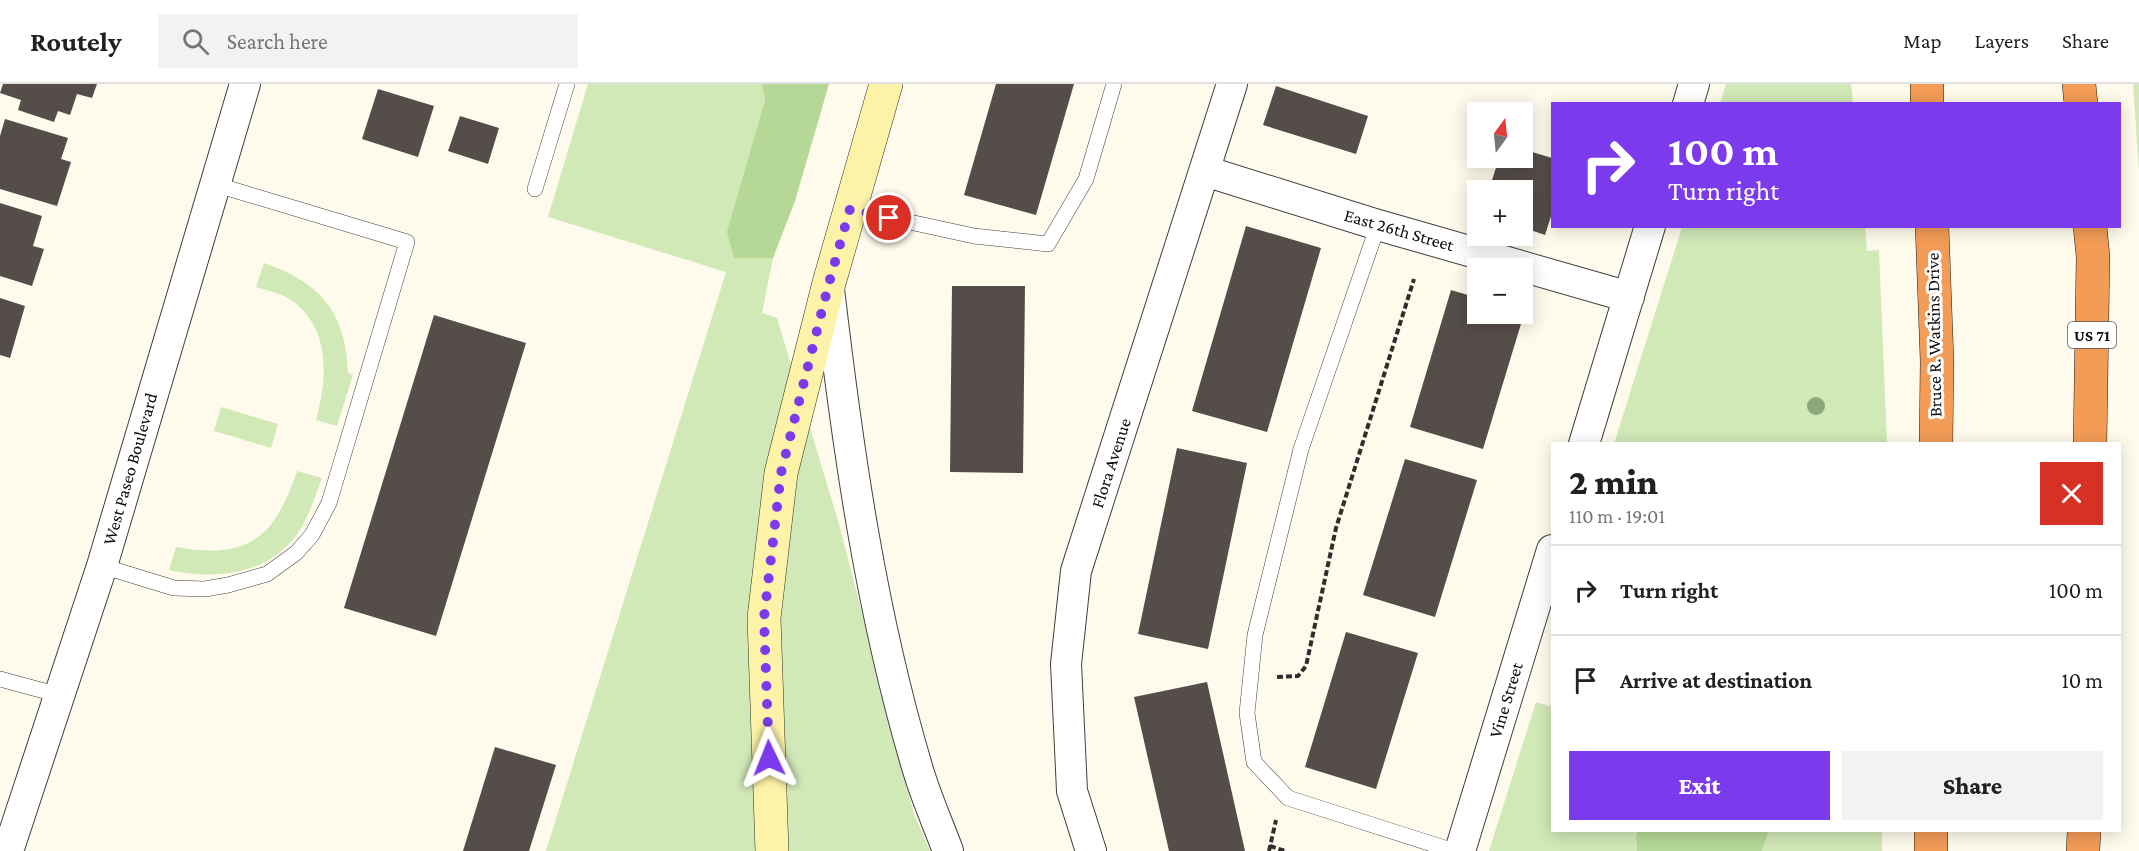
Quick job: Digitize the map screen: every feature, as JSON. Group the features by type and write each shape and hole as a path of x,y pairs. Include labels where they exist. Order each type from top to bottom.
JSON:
{"highway":[{"path":"2079,84 2081,102"},
{"name":"Bruce R. Watkins Drive","path":"1932,228 1936,442"},
{"name":"US 71","path":"2090,228 2093,258 2090,442"},
{"path":"1931,832 1931,851"},
{"path":"2083,851 2084,832"}],"main road":[{"path":"772,851 764,618 781,473 829,283 886,84"}],"street":[{"name":"West Paseo Boulevard","path":"8,851 102,566 244,84"},
{"name":"Flora Avenue","path":"1091,851 1072,791 1066,664 1076,571 1232,84"},
{"path":"1689,102 1694,84"},
{"name":"East 26th Street","path":"1205,171 1378,225 1629,297"},
{"path":"1585,442 1649,228"},
{"path":"829,283 842,396 863,538 886,647 918,771 948,851"},
{"name":"Vine Street","path":"1460,851 1551,553"}],"lane":[{"path":"535,189 567,84"},
{"path":"850,209 974,236 1048,244 1086,179 1114,84"},
{"path":"102,566 174,588 205,589 267,574 296,553 312,535 329,503 407,242 214,184"},
{"path":"1378,225 1301,449 1255,635 1247,713 1254,762 1288,798 1454,851"},
{"path":"0,679 59,695"}],"path":[{"path":"1276,688 1277,676 1290,678 1298,676 1306,666 1336,528 1414,279"},
{"path":"1276,819 1270,849 1285,851"}],"green space":[{"path":"588,84 762,84 765,99 748,161 734,258 773,258 762,313 777,318 839,524 914,814 930,851 546,851 726,272 548,217"},
{"path":"762,84 829,84 795,201 773,258 734,258 727,232 765,100"},
{"path":"1726,84 1851,84 1853,102 1720,102"},
{"path":"2133,84 2139,84 2139,171"},
{"path":"1682,228 1865,228 1867,251 1879,250 1887,442 1615,442"},
{"path":"264,263 284,271 315,290 335,316 342,333 348,373 353,375 337,426 316,420 324,373 320,342 315,328 307,315 287,297 256,287"},
{"path":"221,407 278,424 271,448 214,431"},
{"path":"297,471 322,478 303,525 277,554 261,564 226,574 169,570 176,547 222,550 240,546 255,539 268,528 279,513"},
{"path":"1536,702 1551,707 1551,832 1638,832 1637,851 1489,851"},
{"path":"1638,832 1769,832 1762,851 1637,851"},
{"path":"1769,832 1882,832 1882,851 1762,851"}],"building":[{"path":"3,84 97,84 92,98 77,94 70,115 58,111 54,122 18,110 21,100 0,93"},
{"path":"996,84 1074,84 1036,215 964,195"},
{"path":"1276,86 1368,116 1356,154 1263,125"},
{"path":"378,89 434,106 418,157 362,139"},
{"path":"460,116 499,128 488,164 448,151"},
{"path":"5,119 68,138 61,159 71,162 57,206 0,189 0,136"},
{"path":"1533,152 1551,158 1551,216 1545,235 1533,231 1533,180 1492,180 1496,168 1533,168"},
{"path":"0,203 42,216 33,246 44,249 32,286 0,276"},
{"path":"1246,226 1321,248 1267,432 1192,411"},
{"path":"952,286 1025,286 1023,473 950,472"},
{"path":"1451,290 1467,295 1467,324 1521,324 1483,449 1410,427"},
{"path":"0,298 25,306 10,358 0,355"},
{"path":"434,315 526,343 436,636 344,608"},
{"path":"1177,448 1247,463 1208,649 1138,634"},
{"path":"1405,459 1477,480 1435,617 1363,595"},
{"path":"1346,632 1418,653 1376,789 1305,767"},
{"path":"1207,682 1245,851 1169,851 1134,697"},
{"path":"495,747 556,765 529,851 463,851"}],"route":[{"path":"769,758 764,618 781,473 850,209 889,218"}]}
